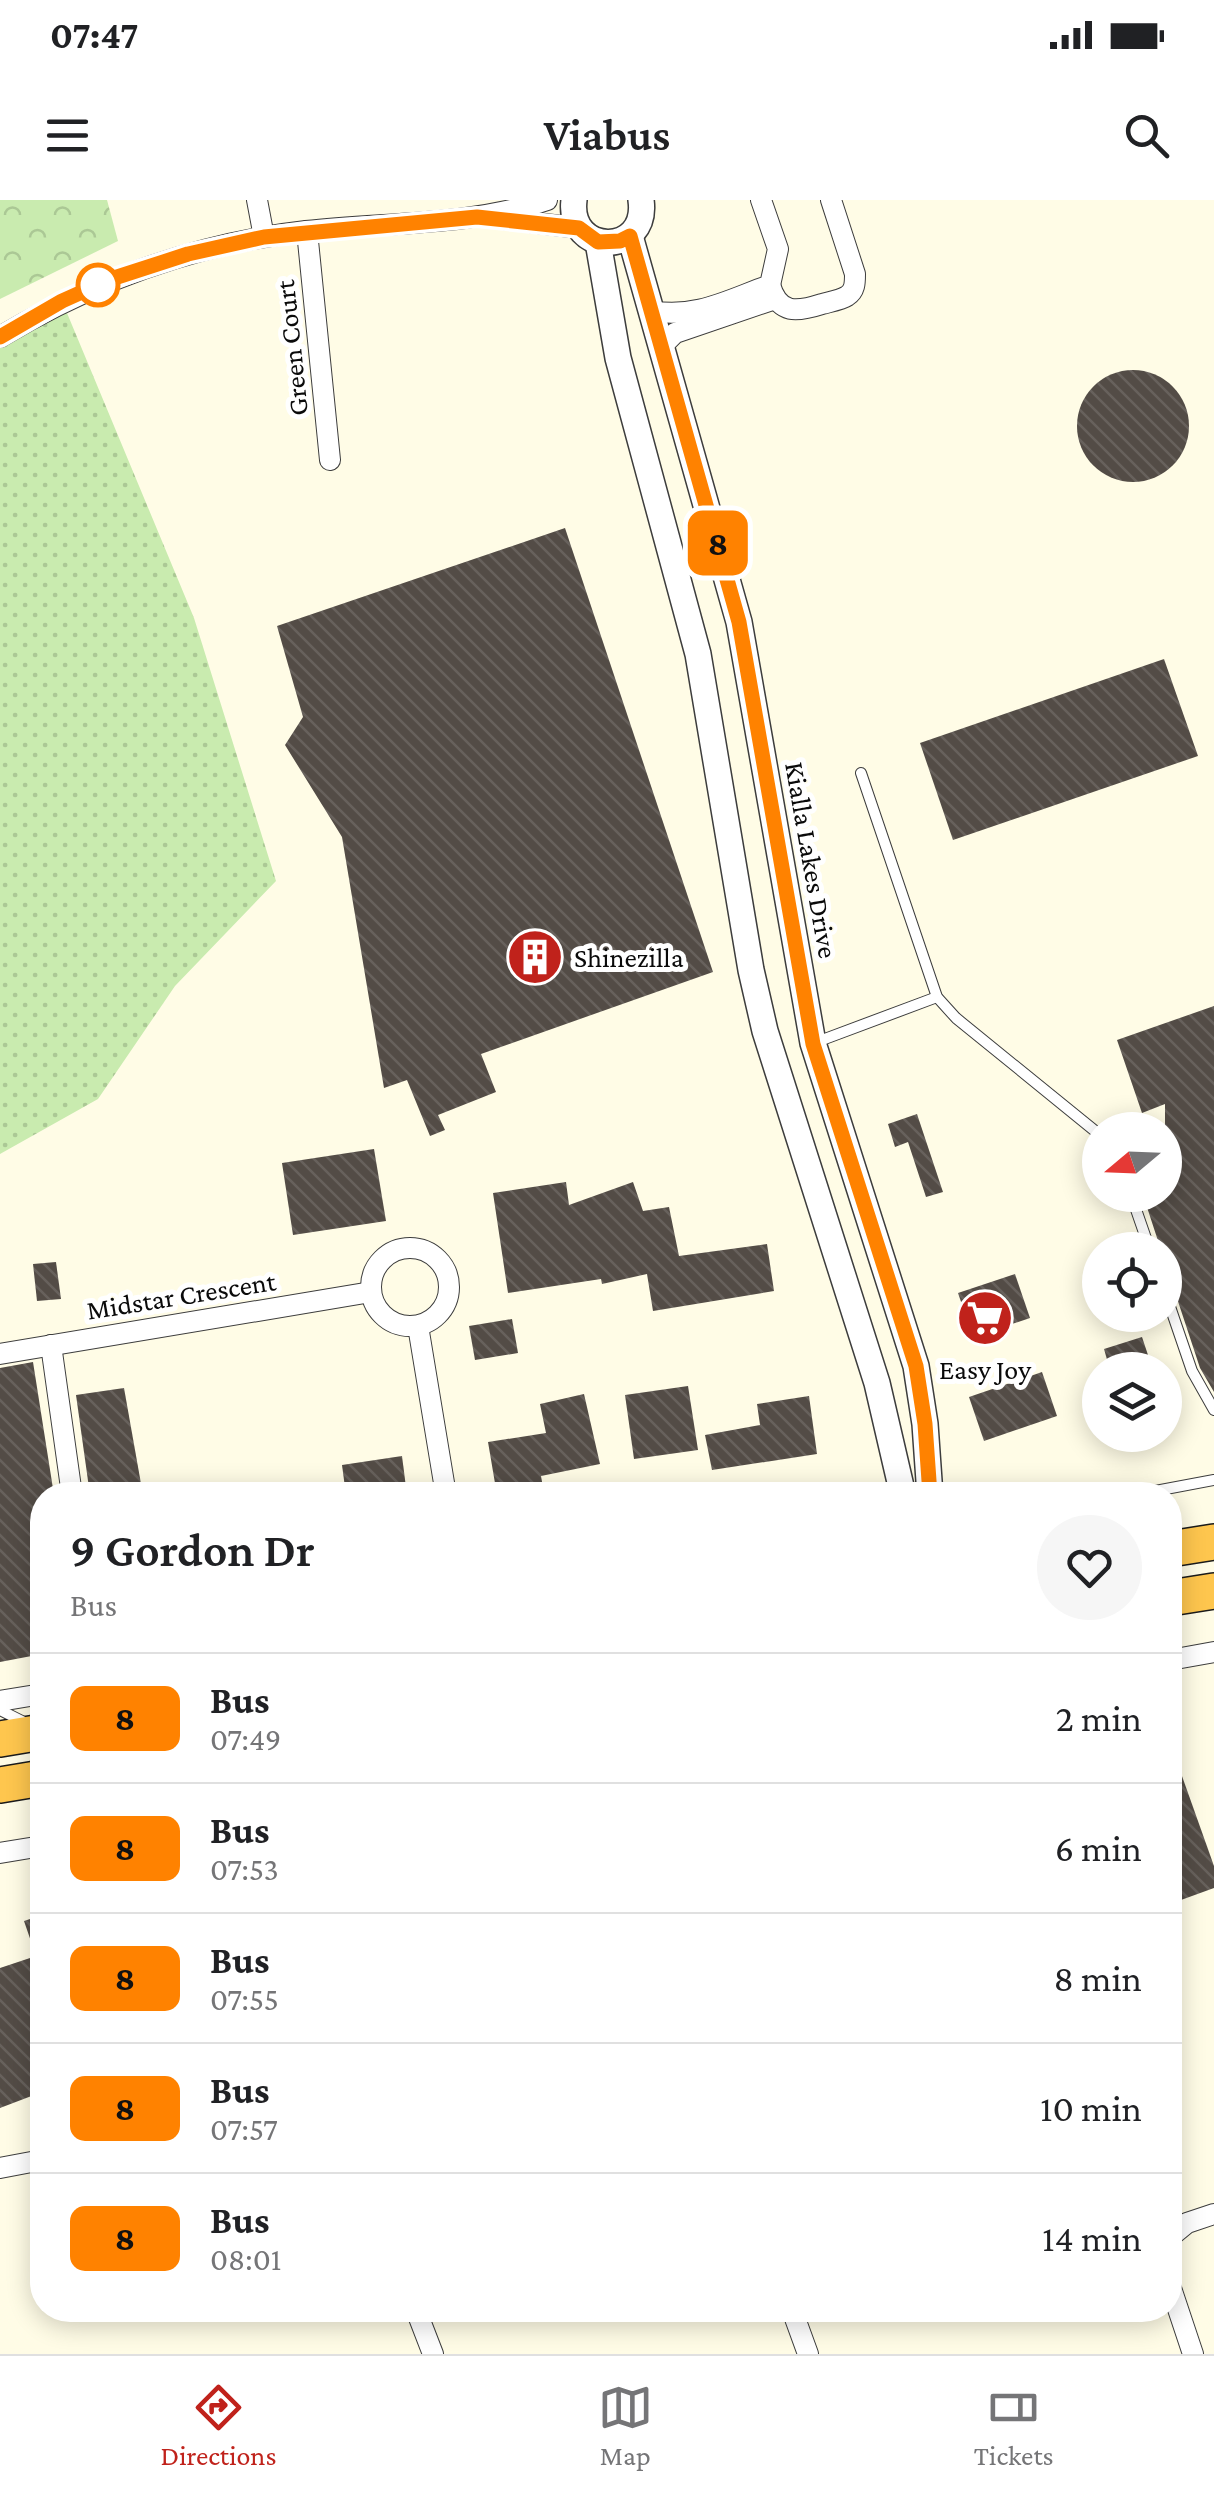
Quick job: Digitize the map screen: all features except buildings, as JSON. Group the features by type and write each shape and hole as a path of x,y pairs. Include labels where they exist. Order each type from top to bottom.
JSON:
{"highway":[{"path":"1182,1547 1214,1542"},
{"path":"1182,1596 1214,1591"},
{"path":"0,1739 30,1734"},
{"path":"0,1785 30,1780"}],"street":[{"path":"256,200 264,237"},
{"path":"0,336 111,279 188,254 307,231 477,217 547,200"},
{"path":"574,200 588,235 698,654 751,970 769,1046 881,1397 900,1482"},
{"path":"477,217 620,241 630,236 642,216 641,200"},
{"path":"761,200 778,249 773,292 786,310 797,312 847,296 855,286 855,274 831,200"},
{"name":"Green Court","path":"307,231 330,460"},
{"name":"Kialla Lakes Drive","path":"630,236 739,622 813,1044 916,1366 929,1482"},
{"path":"618,358 618,326 626,316 651,311 677,316 773,292"},
{"path":"618,358 661,348 675,334 773,292"},
{"path":"800,1149 793,1099 782,1060 787,1051 813,1044"},
{"path":"406,1247 433,1254 443,1264 449,1279 449,1293 437,1317 418,1326 391,1322 380,1314 371,1292 376,1265 386,1255 406,1247"},
{"name":"Midstar Crescent","path":"0,1354 371,1292"},
{"path":"418,1326 444,1482"},
{"path":"51,1344 70,1482"},
{"path":"881,1397 918,1384"},
{"path":"1182,1658 1214,1652"},
{"path":"0,1700 30,1696"},
{"path":"0,1854 30,1848"},
{"path":"0,2168 30,2162"},
{"path":"1182,2227 1214,2214"},
{"path":"1182,2321 1193,2354"},
{"path":"421,2322 433,2354"},
{"path":"796,2322 808,2354"}],"lane":[{"path":"861,773 937,998 956,1018 1082,1120"},
{"path":"813,1044 937,998"},
{"path":"1179,1332 1192,1371 1214,1410"},
{"path":"1182,1486 1214,1480"},
{"path":"0,1710 30,1726"}],"green space":[{"path":"0,200 107,200 118,241 0,299"},
{"path":"62,301 194,618 276,881 175,986 98,1099 0,1154 0,337"}],"bus line":[{"name":"8","path":"0,337 62,301 111,279 188,254 264,237 477,217 579,228 598,242 620,241 630,236 739,622 813,1044 916,1366 929,1482"}],"place":[{"name":"Shinezilla","path":"535,957"},
{"name":"Easy Joy","path":"985,1318"}]}
